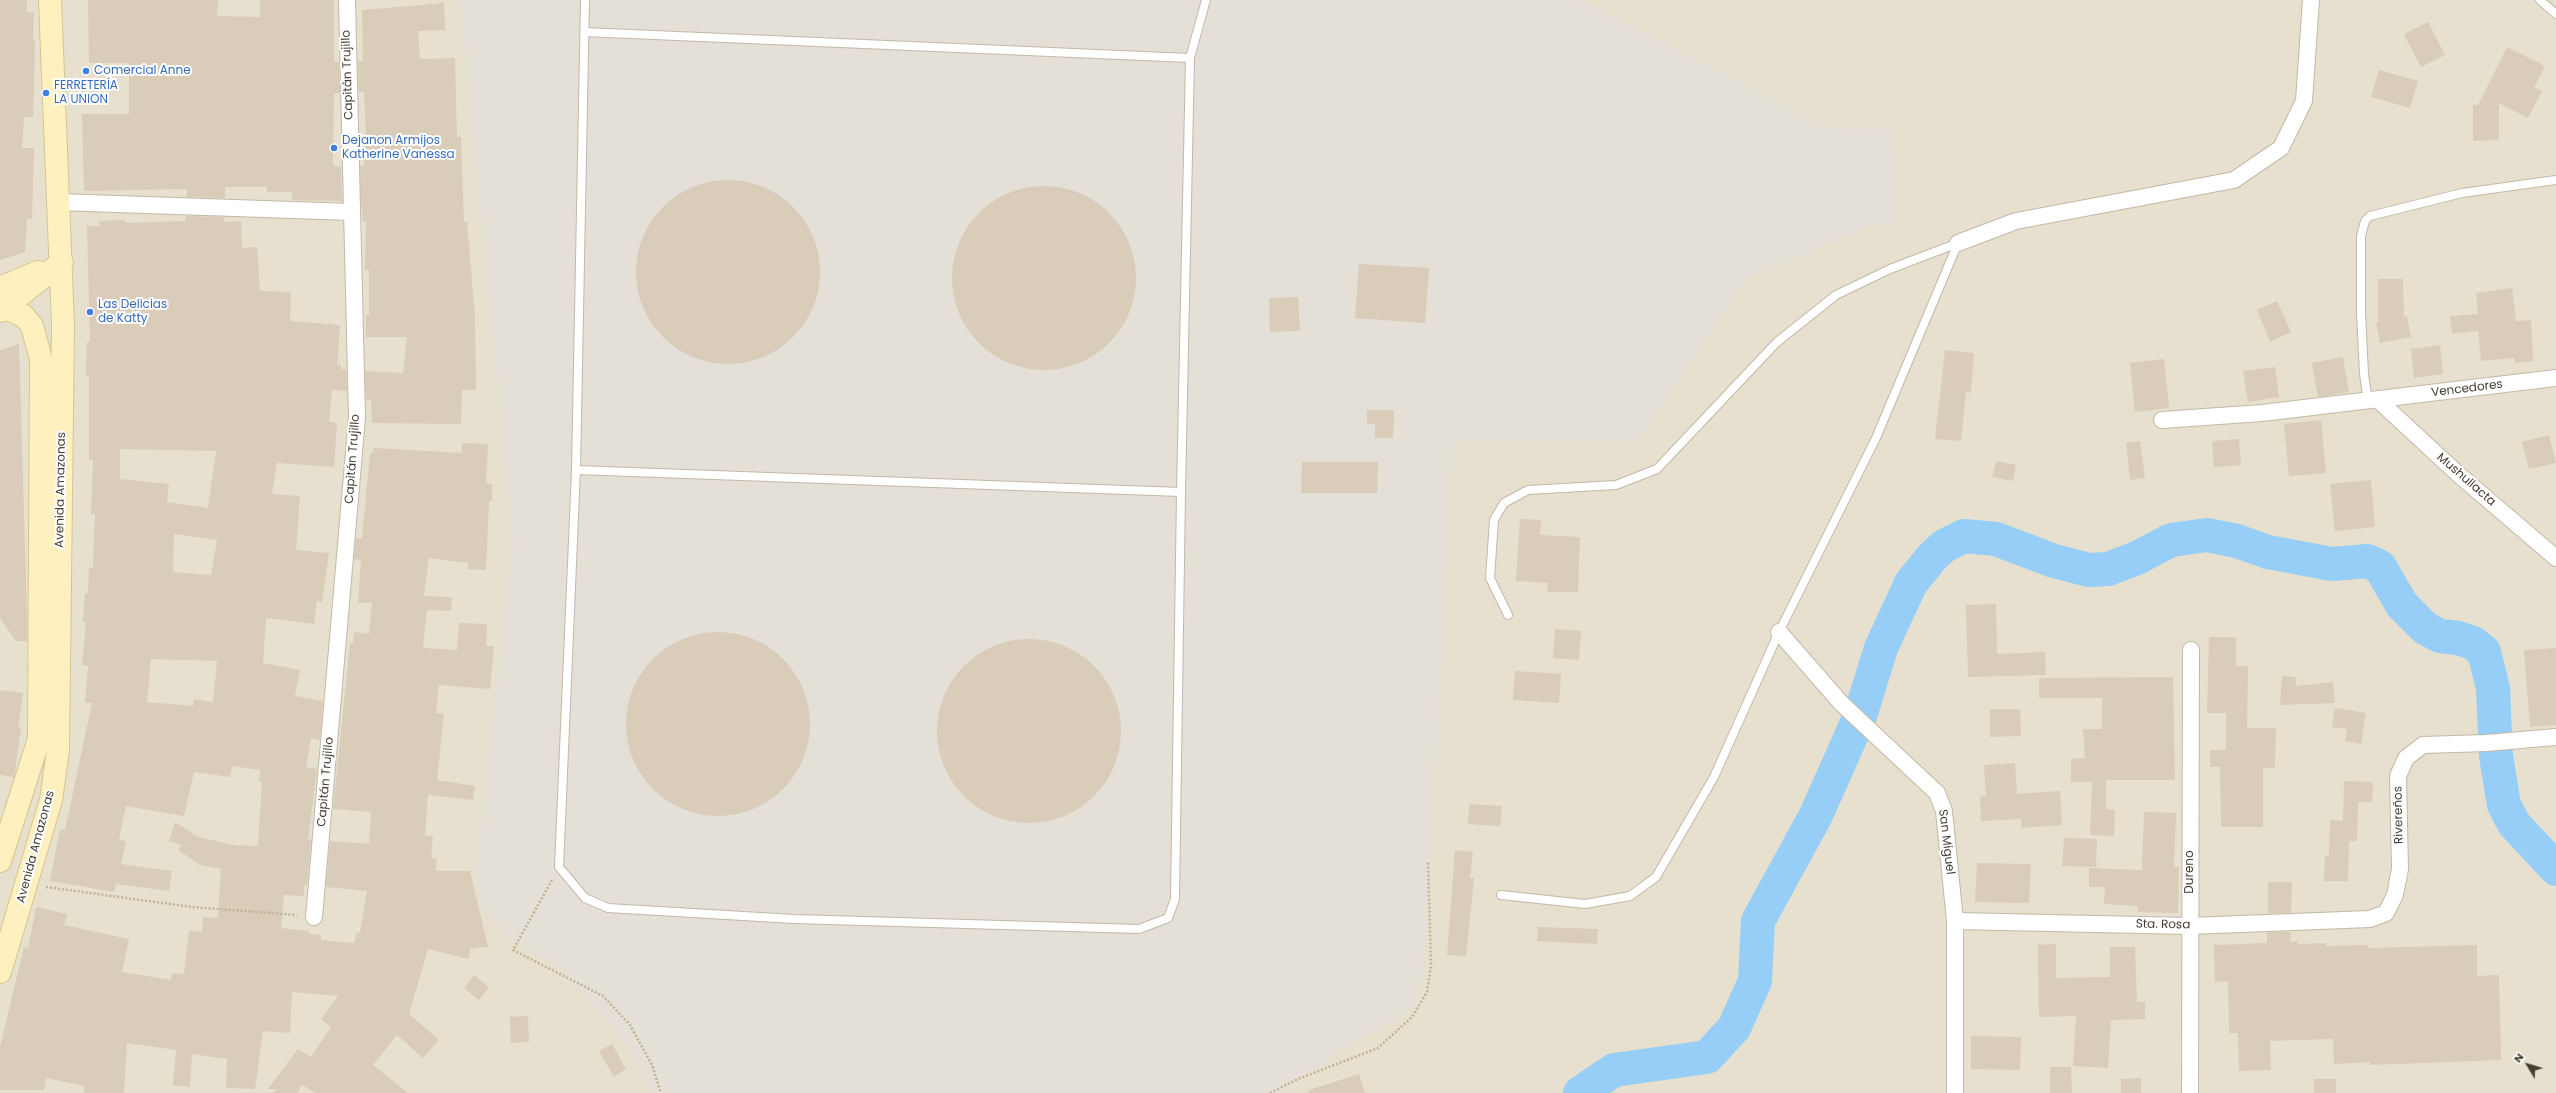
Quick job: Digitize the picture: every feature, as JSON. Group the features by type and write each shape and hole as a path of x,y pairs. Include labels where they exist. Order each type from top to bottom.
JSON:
{"main road":[{"name":"Avenida Amazonas","path":"1,963 26,886 51,800 58,750 63,325 62,262 58,202 50,0"},
{"path":"2,302 62,262"},
{"name":"Avenida Amazonas","path":"0,861 39,739 41,359 32,326 24,316 2,302"}],"street":[{"name":"Capitán Trujillo","path":"314,917 357,417 347,0"},
{"path":"1958,243 2016,221 2234,180 2281,148 2304,101 2311,0"},
{"path":"58,202 352,212"},
{"name":"Vencedores","path":"2162,420 2262,413 2556,378"},
{"name":"Mushullacta","path":"2373,400 2556,558"},
{"name":"San Miguel","path":"1779,632 1841,703 1937,792 1944,811 1955,921 1955,1093"},
{"name":"Dureno","path":"2190,1093 2189,926 2191,650"},
{"name":"Rivereños","path":"2370,919 2386,913 2395,895 2400,869 2398,776 2406,758 2423,745 2486,743 2556,737"},
{"name":"Sta. Rosa","path":"1955,921 2189,926 2370,919"}],"lane":[{"path":"585,0 576,470 559,868 585,898 608,908 794,919 1139,929 1168,918 1175,899 1181,492 1190,58 1206,0"},
{"path":"2540,0 2556,14"},
{"path":"584,32 1190,58"},
{"path":"2373,400 2364,374 2361,313 2361,236 2365,221 2370,216 2462,193 2556,180"},
{"path":"1508,614 1490,578 1494,520 1504,503 1528,490 1616,485 1656,469 1777,342 1836,295 1890,270 1958,243"},
{"path":"1501,895 1585,904 1630,896 1656,877 1714,777 1779,632 1876,438 1958,243"},
{"path":"576,470 1181,492"}],"path":[{"path":"1270,1093 1298,1078 1378,1048 1412,1017 1427,992 1431,966 1428,861"},
{"path":"559,868 513,950 603,996 630,1025 652,1065 661,1093"},
{"path":"26,886 192,907 314,917"}],"shaded area":[{"path":"0,0 2556,0 2556,1093 0,1093"},
{"path":"460,0 1581,0 1828,128 1893,129 1900,222 1869,226 1745,280 1638,440 1454,440 1427,932 1417,1005 1299,1077 1277,1093 650,1093 628,1047 607,1020 555,964 507,935 481,907 476,867 513,541"}],"building":[{"path":"0,0 27,0 27,12 34,12 33,40 35,40 33,117 24,117 22,148 34,148 32,219 27,219 25,252 0,260"},
{"path":"88,0 218,0 217,16 260,17 260,0 334,0 334,62 339,62 340,93 334,93 333,163 335,166 341,166 342,201 292,200 292,192 267,192 267,187 225,187 225,198 187,197 187,189 84,191 82,114 129,114 129,63 89,63"},
{"path":"444,3 445,30 418,31 420,59 455,58 457,137 461,137 464,222 467,222 475,317 476,390 462,390 461,424 372,423 371,400 366,399 365,371 403,373 407,337 366,337 366,315 369,315 369,270 365,270 366,221 363,222 360,165 364,165 364,141 366,141 364,92 359,92 358,61 363,61 362,10"},
{"path":"2428,22 2445,55 2421,67 2404,34"},
{"path":"2507,47 2545,66 2534,87 2542,91 2528,118 2499,103 2499,140 2473,141 2473,105 2478,105"},
{"path":"2379,70 2418,81 2410,108 2371,97"},
{"path":"728,180 746,182 763,187 779,196 793,207 804,221 813,237 818,254 820,272 818,290 813,307 804,323 793,337 779,348 763,357 746,362 728,364 710,362 693,357 677,348 663,337 652,323 643,307 638,290 636,272 638,254 643,237 652,221 663,207 677,196 693,187 710,182"},
{"path":"1044,186 1062,188 1079,193 1095,202 1109,213 1120,227 1129,243 1134,260 1136,278 1134,296 1129,313 1120,329 1109,343 1095,354 1079,363 1062,368 1044,370 1026,368 1009,363 993,354 979,343 968,329 959,313 954,296 952,278 954,260 959,243 968,227 979,213 993,202 1009,193 1026,188"},
{"path":"186,216 224,217 224,222 241,221 242,248 257,247 260,291 291,292 290,321 340,325 337,365 341,365 341,369 346,369 347,391 332,390 329,422 337,423 334,467 277,463 272,494 300,496 296,550 329,553 322,602 317,601 314,624 266,618 263,663 300,670 295,696 323,701 320,740 311,738 306,767 317,769 308,839 311,840 307,885 304,885 304,896 284,895 281,928 309,931 309,934 321,935 321,940 354,943 357,932 360,933 367,891 326,887 330,841 369,844 371,812 333,809 350,643 353,643 354,632 369,634 372,603 358,603 361,560 354,559 356,538 362,539 370,453 373,453 373,448 462,453 462,443 488,444 486,483 492,484 492,501 489,501 486,570 468,569 468,563 429,558 424,596 452,597 451,611 427,610 423,648 457,650 459,623 487,624 486,646 494,646 490,689 439,685 436,713 444,714 437,780 475,786 473,800 428,795 425,836 433,836 431,858 437,859 436,871 470,871 488,947 471,948 468,959 428,949 409,1014 439,1040 423,1058 397,1035 373,1065 408,1093 316,1093 302,1085 297,1093 273,1093 276,1089 268,1089 298,1049 311,1057 331,1027 321,1019 338,996 292,992 290,1033 263,1031 255,1089 226,1088 227,1059 192,1054 190,1087 173,1085 176,1050 127,1043 124,1093 84,1093 84,1086 46,1078 44,1090 0,1090 0,1047 24,947 28,948 36,907 67,914 64,925 129,939 122,972 171,980 172,973 184,974 189,931 202,932 203,917 218,918 221,869 200,865 178,850 182,845 169,841 175,822 198,837 234,845 258,846 262,782 259,782 260,770 232,766 230,777 194,772 184,816 126,806 119,840 126,841 121,864 172,871 169,891 116,884 114,892 50,881 60,829 65,830 92,703 85,703 88,666 82,665 86,622 83,622 85,593 88,593 89,568 93,568 95,514 91,514 93,460 89,460 89,376 86,375 87,342 90,342 87,226 100,226 99,221 125,220 126,223 185,221","holes":["120,449 216,451 208,508 167,502 169,484 120,479","174,534 217,540 211,575 173,572","151,659 217,661 213,702 194,699 193,706 147,702"]},
{"path":"1359,264 1429,268 1425,323 1355,318"},
{"path":"2378,279 2403,279 2404,317 2407,316 2411,337 2380,343 2376,323 2378,322"},
{"path":"2512,288 2516,321 2531,320 2533,361 2515,363 2514,358 2481,361 2478,331 2452,333 2450,316 2478,314 2476,293"},
{"path":"1298,297 1300,331 1270,332 1269,298"},
{"path":"2277,301 2291,332 2270,342 2257,310"},
{"path":"19,344 27,641 16,641 0,618 0,350"},
{"path":"2440,345 2443,374 2414,378 2411,349"},
{"path":"1945,350 1974,353 1971,393 1966,392 1961,441 1935,439"},
{"path":"2343,357 2349,392 2318,397 2312,363"},
{"path":"2164,359 2169,408 2135,412 2130,363"},
{"path":"2275,367 2279,397 2248,402 2243,371"},
{"path":"1367,410 1394,410 1393,438 1375,438 1375,424 1367,424"},
{"path":"2321,420 2326,473 2289,476 2284,424"},
{"path":"2549,435 2556,463 2529,469 2522,442"},
{"path":"2239,439 2241,465 2214,467 2212,441"},
{"path":"2140,441 2145,478 2130,480 2126,443"},
{"path":"1996,461 2016,465 2013,481 1992,477"},
{"path":"1302,462 1378,462 1377,493 1301,493"},
{"path":"2371,480 2375,527 2335,531 2330,484"},
{"path":"1520,519 1541,520 1540,535 1580,537 1578,592 1547,592 1548,583 1516,581"},
{"path":"1996,604 1997,654 2045,652 2046,675 1968,677 1966,605"},
{"path":"1555,629 1581,631 1579,660 1553,658"},
{"path":"718,632 736,634 753,639 769,648 783,659 794,673 803,689 808,706 810,724 808,742 803,759 794,775 783,789 769,800 753,809 736,814 718,816 700,814 683,809 667,800 653,789 642,775 633,759 628,742 626,724 628,706 633,689 642,673 653,659 667,648 683,639 700,634"},
{"path":"2209,637 2236,637 2236,666 2248,666 2247,728 2276,728 2275,768 2263,768 2263,827 2221,827 2220,767 2210,767 2210,750 2226,750 2226,713 2207,713"},
{"path":"1029,639 1047,641 1064,646 1080,655 1094,666 1105,680 1114,696 1119,713 1121,731 1119,749 1114,766 1105,782 1094,796 1080,807 1064,816 1047,821 1029,823 1011,821 994,816 978,807 964,796 953,782 944,766 939,749 937,731 939,713 944,696 953,680 964,666 978,655 994,646 1011,641"},
{"path":"2556,648 2556,725 2530,727 2524,650"},
{"path":"1515,671 1561,674 1559,703 1513,700"},
{"path":"2282,676 2296,677 2296,686 2333,682 2335,703 2280,705"},
{"path":"2173,677 2175,780 2106,780 2106,809 2115,810 2114,836 2090,835 2092,782 2071,782 2071,759 2085,758 2083,729 2102,729 2102,698 2039,698 2039,678"},
{"path":"0,690 23,693 18,727 21,728 14,777 0,775"},
{"path":"2335,708 2366,713 2361,744 2345,741 2347,729 2332,727"},
{"path":"1990,709 2020,709 2021,736 1990,737"},
{"path":"2015,763 2017,794 2060,791 2062,825 2021,828 2021,819 1981,821 1980,797 1986,796 1984,765"},
{"path":"2344,781 2373,782 2372,802 2358,802 2357,841 2349,841 2348,881 2324,881 2325,856 2329,856 2330,820 2343,821"},
{"path":"1469,804 1502,806 1500,826 1468,824"},
{"path":"2144,812 2176,813 2174,867 2179,867 2178,913 2138,912 2138,906 2104,904 2105,887 2089,887 2089,868 2142,870"},
{"path":"2064,838 2097,839 2096,867 2062,866"},
{"path":"1455,850 1473,852 1470,878 1474,878 1466,956 1447,955"},
{"path":"1977,863 2031,864 2029,903 1975,902"},
{"path":"2268,882 2292,882 2291,913 2268,913"},
{"path":"1538,927 1598,929 1597,944 1537,941"},
{"path":"2267,932 2291,932 2290,942 2298,941 2298,944 2326,943 2326,946 2368,945 2368,948 2477,945 2477,976 2499,975 2501,1060 2370,1065 2370,1062 2334,1064 2333,1039 2270,1041 2271,1070 2239,1071 2238,1033 2229,1033 2228,981 2215,982 2214,945 2267,943"},
{"path":"2056,944 2056,978 2110,977 2110,947 2135,947 2137,1002 2145,1002 2145,1019 2111,1020 2108,1068 2073,1066 2076,1016 2039,1017 2038,945"},
{"path":"474,975 489,987 479,1000 464,988"},
{"path":"528,1016 529,1042 511,1043 510,1017"},
{"path":"1971,1036 2021,1037 2020,1070 1971,1069"},
{"path":"612,1044 626,1069 614,1077 599,1051"},
{"path":"2050,1067 2071,1067 2072,1093 2050,1093"},
{"path":"1359,1074 1365,1093 1309,1093 1309,1090"},
{"path":"2141,1078 2141,1093 2121,1093 2121,1079"},
{"path":"2314,1079 2336,1079 2336,1093 2314,1093"}],"waterway":[{"path":"1580,1093 1614,1070 1707,1057 1734,1028 1755,981 1758,921 1816,815 1860,716 1881,648 1911,583 1933,556 1944,546 1964,536 1996,539 2054,561 2089,570 2108,569 2137,558 2171,540 2207,535 2237,541 2268,552 2332,564 2368,561 2380,567 2402,605 2425,628 2440,636 2458,638 2473,643 2484,652 2493,688 2496,756 2504,805 2514,824 2556,869"}],"place":[{"name":"Comercial Anne","path":"86,71"},
{"name":"FERRETERÍA LA UNION","path":"46,93"},
{"name":"Dejanon Armijos Katherine Vanessa","path":"334,148"},
{"name":"Las Delicias de Katty","path":"90,312"}]}
